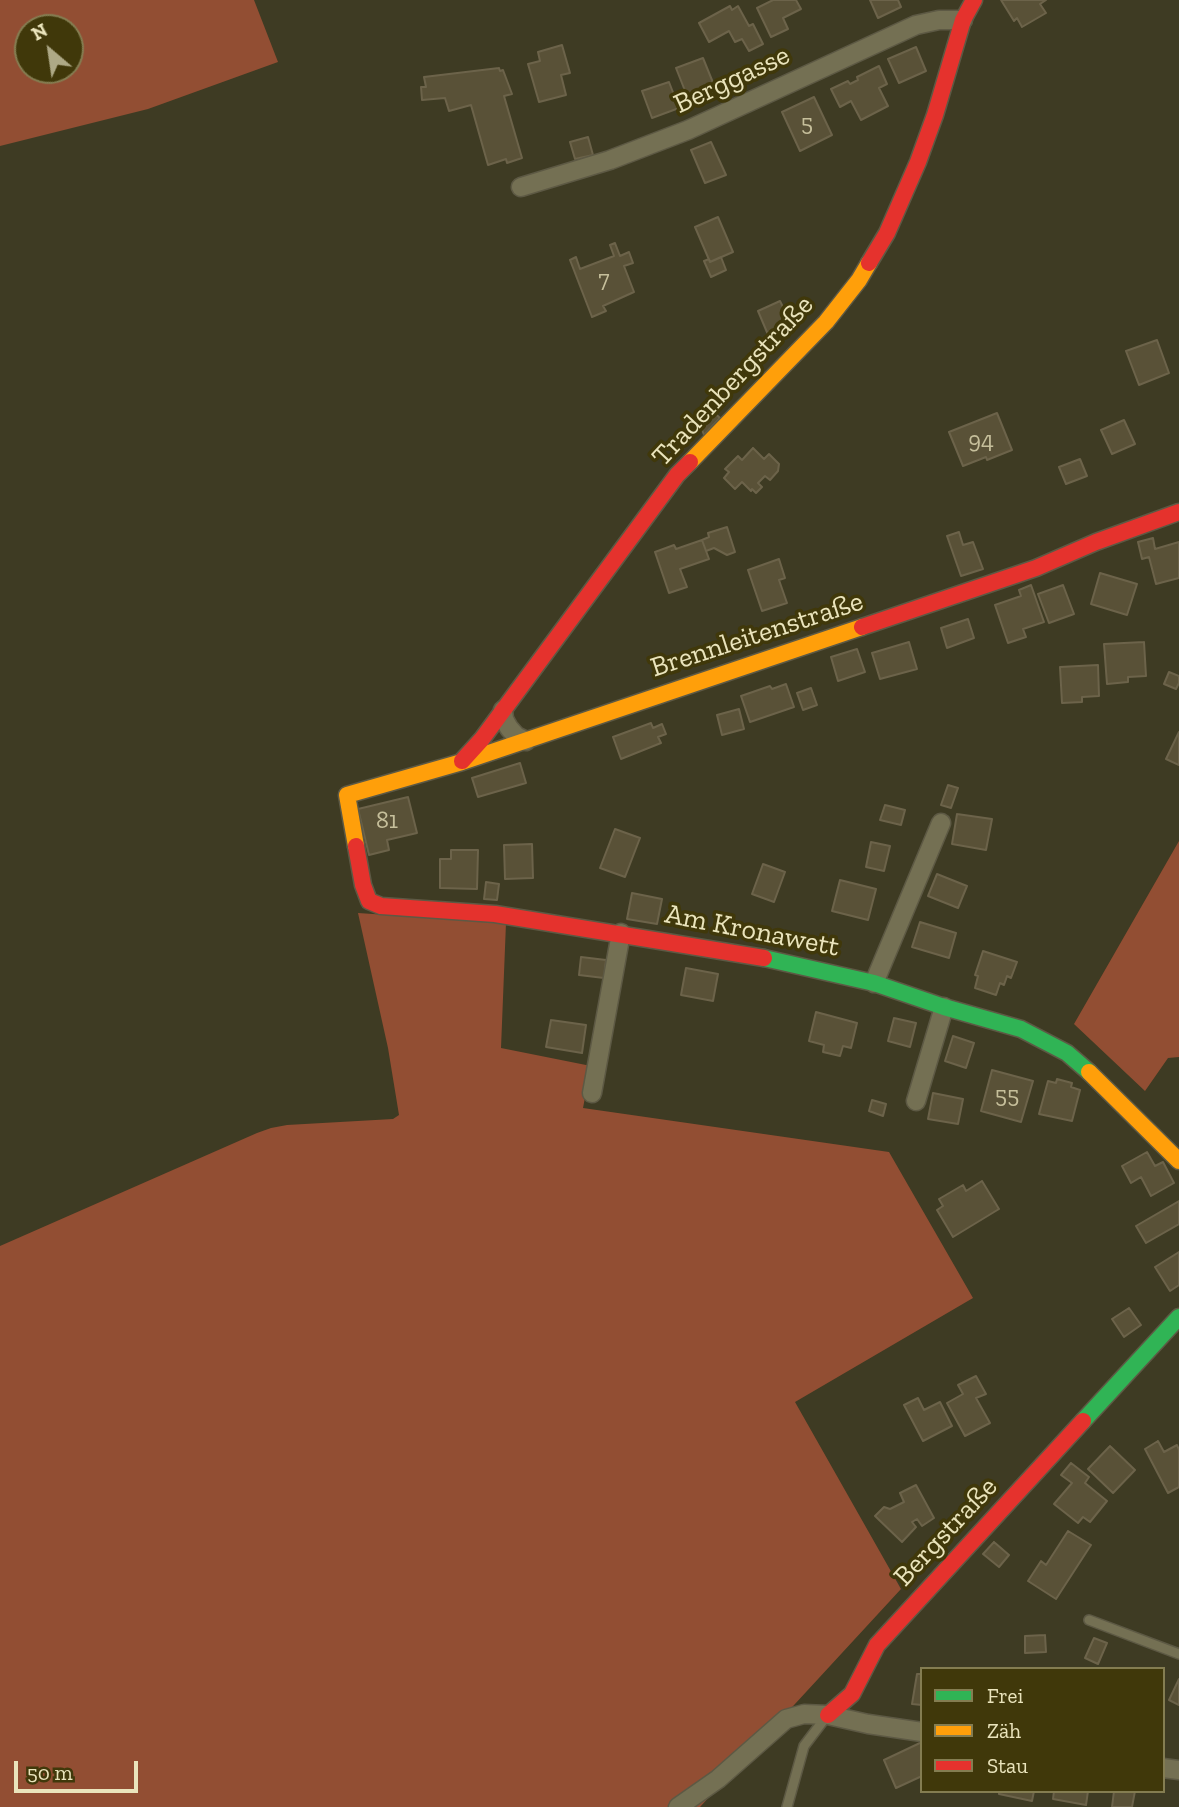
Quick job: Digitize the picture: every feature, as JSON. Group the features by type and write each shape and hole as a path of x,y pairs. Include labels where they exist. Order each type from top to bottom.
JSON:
{"street":[{"name":"Tradenbergstraße","path":"462,762 677,475 804,346 859,280 887,233 918,162 935,115 962,20 974,0"},
{"name":"Berggasse","path":"522,187 628,154 688,130 916,25 939,20 962,20"},
{"name":"Brennleitenstraße","path":"347,795 462,762 734,668 980,588 1179,512"},
{"path":"503,710 509,728 516,736 526,741"},
{"name":"Am Kronawett","path":"347,795 363,885 369,901 382,906 495,914 766,958 874,984 1021,1029 1067,1053 1179,1161"},
{"path":"874,984 941,822"},
{"path":"592,1093 621,933"},
{"path":"916,1101 944,1007"},
{"name":"Bergstraße","path":"828,1715 852,1694 877,1645 1178,1321"},
{"path":"678,1807 718,1779 786,1719 804,1714 828,1715 920,1732"}],"lane":[{"path":"1089,1620 1179,1654"},
{"path":"787,1807 804,1746 828,1715"}],"shaded area":[{"path":"0,0 254,0 278,62 148,109 0,146"},
{"path":"1179,841 1179,1057 1168,1058 1145,1091 1074,1024"},
{"path":"358,913 506,923 501,1048 591,1066 583,1108 889,1152 973,1298 795,1402 901,1589 700,1807 0,1807 0,1246 271,1128 393,1119 399,1115 388,1048"}],"building":[{"path":"773,0 796,0 801,9 783,18 788,29 771,37 757,8"},
{"path":"870,0 898,0 901,7 878,18"},
{"path":"1001,0 1046,0 1040,4 1046,13 1022,27 1017,18 1014,21"},
{"path":"730,6 732,10 738,6 749,26 753,24 763,44 749,51 742,39 735,42 729,31 709,42 699,23"},
{"path":"562,45 570,73 561,75 566,95 539,102 528,64 540,61 538,52"},
{"path":"916,47 926,71 899,83 888,59"},
{"path":"703,58 716,90 689,101 676,68"},
{"path":"879,66 887,84 879,88 888,106 861,120 851,101 840,107 831,89 848,81 850,84 858,80 857,77"},
{"path":"499,68 500,71 503,70 512,94 504,96 522,158 507,163 506,159 488,165 471,105 449,111 445,98 422,100 421,87 426,87 424,77"},
{"path":"669,82 679,108 652,118 642,91"},
{"path":"814,97 832,135 800,151 782,112"},
{"path":"588,137 593,155 575,159 570,142"},
{"path":"711,142 726,175 705,183 691,150"},
{"path":"718,217 733,252 710,262 695,227"},
{"path":"615,243 620,256 629,252 633,263 624,266 634,292 603,306 606,311 592,317 570,260 576,257 580,269 614,256 610,245"},
{"path":"721,257 726,270 711,277 704,261 709,259 710,262"},
{"path":"780,301 790,316 787,318 792,328 769,337 758,311"},
{"path":"1157,340 1169,373 1139,385 1126,351"},
{"path":"707,406 720,418 704,435 697,416"},
{"path":"997,413 1012,450 963,466 949,432"},
{"path":"1124,420 1135,444 1112,454 1101,430"},
{"path":"753,448 764,459 769,454 779,464 778,471 770,480 765,476 758,483 762,487 756,493 742,482 735,489 724,478 729,472 725,469 738,456 742,460"},
{"path":"1080,459 1087,476 1066,484 1059,467"},
{"path":"727,527 735,552 727,555 714,548 706,551 702,540 709,537 708,533"},
{"path":"959,532 963,545 973,542 983,569 961,576 947,536"},
{"path":"1153,538 1155,549 1179,542 1179,578 1156,584 1149,557 1142,559 1138,542"},
{"path":"702,540 709,559 680,569 687,587 669,593 655,552 674,545 676,549"},
{"path":"779,559 785,578 779,580 787,603 762,611 748,570"},
{"path":"1100,573 1137,584 1127,615 1091,604"},
{"path":"1031,585 1044,622 1023,629 1026,637 1008,643 995,605 1021,596 1019,590"},
{"path":"1063,585 1074,614 1049,623 1038,594"},
{"path":"968,619 974,638 947,648 941,628"},
{"path":"909,642 917,669 880,679 872,653"},
{"path":"1144,642 1146,676 1128,677 1128,682 1107,684 1104,644"},
{"path":"857,649 865,672 838,681 831,657"},
{"path":"1098,665 1099,696 1082,697 1082,702 1062,703 1060,667"},
{"path":"1169,672 1179,676 1176,689 1164,684"},
{"path":"786,684 794,707 750,722 741,696 770,686 772,689"},
{"path":"811,688 817,705 803,710 797,693"},
{"path":"739,709 744,729 722,735 717,715"},
{"path":"651,723 653,728 662,724 666,734 658,737 661,743 621,759 613,737"},
{"path":"1179,732 1179,765 1166,759"},
{"path":"520,763 526,783 478,797 472,778"},
{"path":"948,785 958,788 951,808 941,805"},
{"path":"408,797 417,833 387,840 389,850 369,855 358,809"},
{"path":"885,805 905,810 901,825 880,820"},
{"path":"957,814 992,819 986,850 952,844"},
{"path":"615,829 640,838 625,877 600,868"},
{"path":"871,842 890,846 884,871 866,867"},
{"path":"532,844 533,878 505,879 504,845"},
{"path":"451,850 478,850 477,889 440,888 440,859 451,859"},
{"path":"763,864 785,872 774,902 752,894"},
{"path":"937,874 967,886 958,908 928,896"},
{"path":"840,880 876,889 868,920 832,911"},
{"path":"486,882 499,884 497,900 484,899"},
{"path":"632,893 662,899 657,924 627,919"},
{"path":"920,922 956,933 949,958 912,947"},
{"path":"983,951 1017,962 1011,978 1007,976 1004,985 1000,983 996,995 975,988 978,976 975,975"},
{"path":"581,957 606,960 604,978 579,975"},
{"path":"686,968 718,974 713,1001 681,995"},
{"path":"816,1012 857,1023 851,1048 843,1046 840,1056 823,1052 824,1045 809,1041"},
{"path":"894,1018 916,1023 910,1047 888,1041"},
{"path":"551,1020 586,1025 582,1053 546,1047"},
{"path":"953,1036 974,1043 966,1068 945,1061"},
{"path":"992,1070 1033,1081 1021,1122 981,1111"},
{"path":"1057,1079 1072,1083 1071,1087 1080,1090 1072,1121 1039,1114 1048,1081 1056,1083"},
{"path":"933,1093 963,1099 958,1124 928,1119"},
{"path":"872,1100 886,1104 883,1116 869,1111"},
{"path":"1147,1152 1155,1166 1163,1162 1174,1183 1151,1196 1141,1177 1131,1183 1122,1166"},
{"path":"982,1181 999,1209 953,1237 937,1210 943,1206 939,1199 963,1185 966,1191"},
{"path":"1179,1201 1179,1224 1146,1243 1136,1226"},
{"path":"1179,1252 1179,1285 1170,1291 1155,1267"},
{"path":"1129,1308 1141,1325 1124,1337 1112,1319"},
{"path":"976,1376 986,1394 976,1398 990,1423 965,1436 947,1403 963,1394 958,1385"},
{"path":"918,1398 924,1410 940,1402 952,1426 923,1441 904,1405"},
{"path":"1158,1441 1164,1452 1177,1445 1179,1450 1179,1487 1168,1493 1145,1449"},
{"path":"1110,1446 1135,1470 1113,1493 1088,1469"},
{"path":"1071,1463 1089,1477 1085,1483 1107,1501 1090,1522 1083,1517 1078,1523 1054,1504 1072,1483 1061,1475"},
{"path":"916,1485 934,1518 922,1526 917,1519 912,1522 916,1527 902,1542 875,1516 884,1507 890,1509 904,1502 900,1493"},
{"path":"1068,1531 1091,1545 1056,1599 1028,1581 1041,1561 1046,1565"},
{"path":"994,1542 1009,1555 999,1567 983,1554"},
{"path":"1045,1635 1046,1652 1025,1653 1025,1636"},
{"path":"1094,1638 1107,1643 1098,1664 1085,1658"},
{"path":"917,1674 920,1674 920,1705 912,1704"},
{"path":"1179,1679 1179,1705 1169,1700"},
{"path":"920,1743 920,1777 896,1788 884,1760"},
{"path":"999,1793 1034,1793 1032,1801"},
{"path":"1054,1793 1088,1793 1086,1805 1053,1799"},
{"path":"1114,1793 1135,1793 1132,1807 1112,1807"}],"traffic: fast":[{"path":"764,958 874,983 1021,1029 1067,1053 1089,1072"},
{"path":"1083,1421 1179,1317"}],"traffic: slow":[{"path":"690,462 826,322 869,263"},
{"path":"356,846 347,795 462,762 862,627"},
{"path":"1089,1072 1179,1161"}],"traffic: jam":[{"path":"869,263 887,233 918,162 963,20 974,0"},
{"path":"462,761 482,739 677,475 690,462"},
{"path":"862,627 1036,568 1096,542 1179,512"},
{"path":"356,846 363,885 369,901 381,906 495,914 764,958"},
{"path":"828,1715 852,1694 877,1645 1083,1421"}]}
